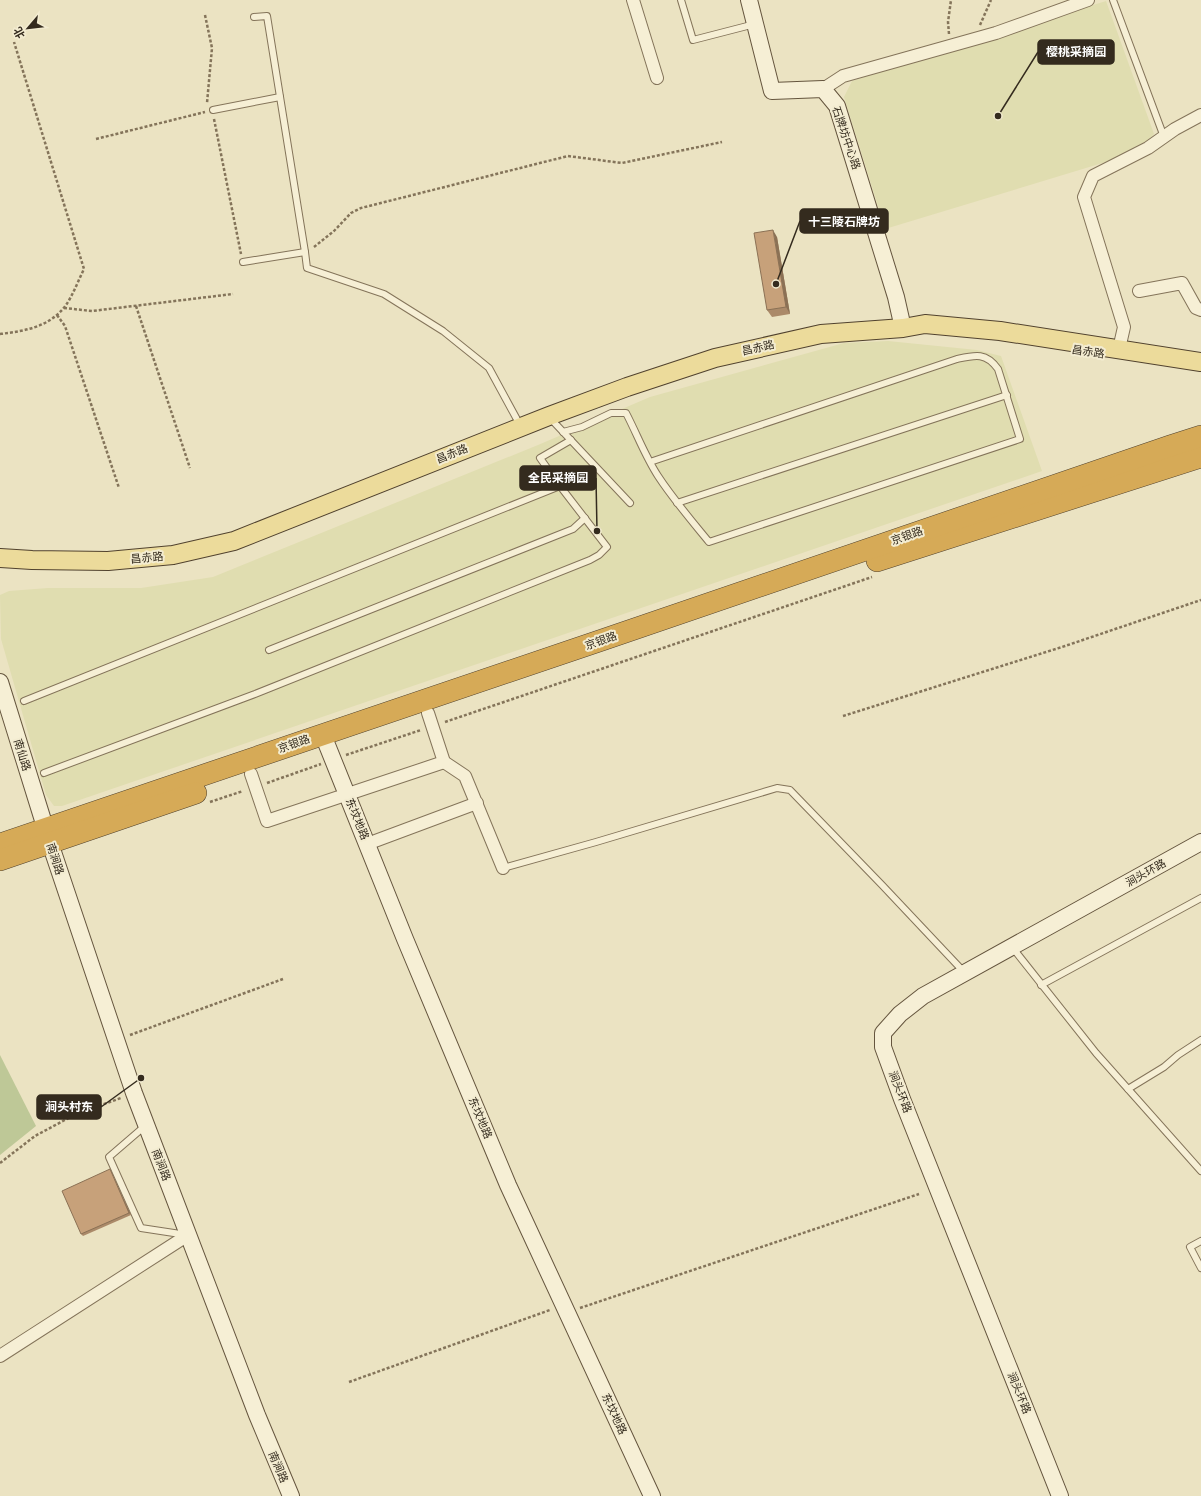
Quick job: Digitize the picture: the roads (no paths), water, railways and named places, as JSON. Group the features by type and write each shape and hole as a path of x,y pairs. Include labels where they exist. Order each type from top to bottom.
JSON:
{"highway":[{"name":"京银路","path":"738,608 1201,436"},
{"name":"京银路","path":"0,860 47,836 328,747 738,608 1201,457"},
{"name":"京银路","path":"0,844 47,836 254,780 328,747 430,719 694,623"}],"main road":[{"name":"昌赤路","path":"0,558 108,561 173,556 234,541 549,416 627,387 715,358 821,334 903,328 925,324 1000,332 1201,362"},
{"name":"昌赤路","path":"903,328 925,332 1030,343 1201,372"}],"street":[{"path":"633,0 657,78"},
{"path":"749,0 772,91 823,89 843,76 996,33 1088,0"},
{"name":"石牌坊中心路","path":"823,89 837,106 896,297 903,328"},
{"path":"1119,349 1124,327 1084,197 1093,176 1148,148 1201,115"},
{"path":"1139,291 1182,283 1196,308 1201,310"},
{"name":"南仙路","path":"0,682 47,836"},
{"path":"430,719 444,762 465,776 503,868"},
{"name":"东坟地路","path":"328,747 405,939 508,1186 652,1496"},
{"path":"254,780 267,820 444,762"},
{"path":"367,844 476,803"},
{"name":"南涧路","path":"47,836 134,1093 257,1415 291,1496"},
{"name":"涧头环路","path":"1060,1496 905,1107 883,1047 883,1033 900,1014 923,996 1201,842"},
{"path":"0,1356 188,1235"}],"lane":[{"path":"681,0 693,40 755,24"},
{"path":"1113,0 1164,137"},
{"path":"254,17 267,16 307,268 384,294 443,331 489,368 521,427"},
{"path":"209,111 280,96"},
{"path":"243,262 305,252"},
{"path":"563,432 582,428 611,413 626,413 650,462 658,477 709,542 1020,439 998,369 992,360 976,355 957,359 650,462"},
{"path":"677,503 1006,395"},
{"path":"549,416 630,503"},
{"path":"44,773 255,694 600,555 607,547 540,458 571,440"},
{"path":"24,701 560,486"},
{"path":"269,650 573,529 585,518"},
{"path":"503,868 604,840 777,788 790,790 965,973"},
{"path":"1042,984 1201,898"},
{"path":"1012,947 1096,1053 1201,1171"},
{"path":"1128,1089 1164,1068 1178,1054 1201,1040"},
{"path":"146,1125 109,1157 141,1228 188,1235"},
{"path":"1201,1241 1190,1247 1201,1268"}],"place":[{"name":"樱桃采摘园","path":"998,116"},
{"name":"十三陵石牌坊","path":"776,284"},
{"name":"全民采摘园","path":"597,531"},
{"name":"涧头村东","path":"141,1078"}]}
